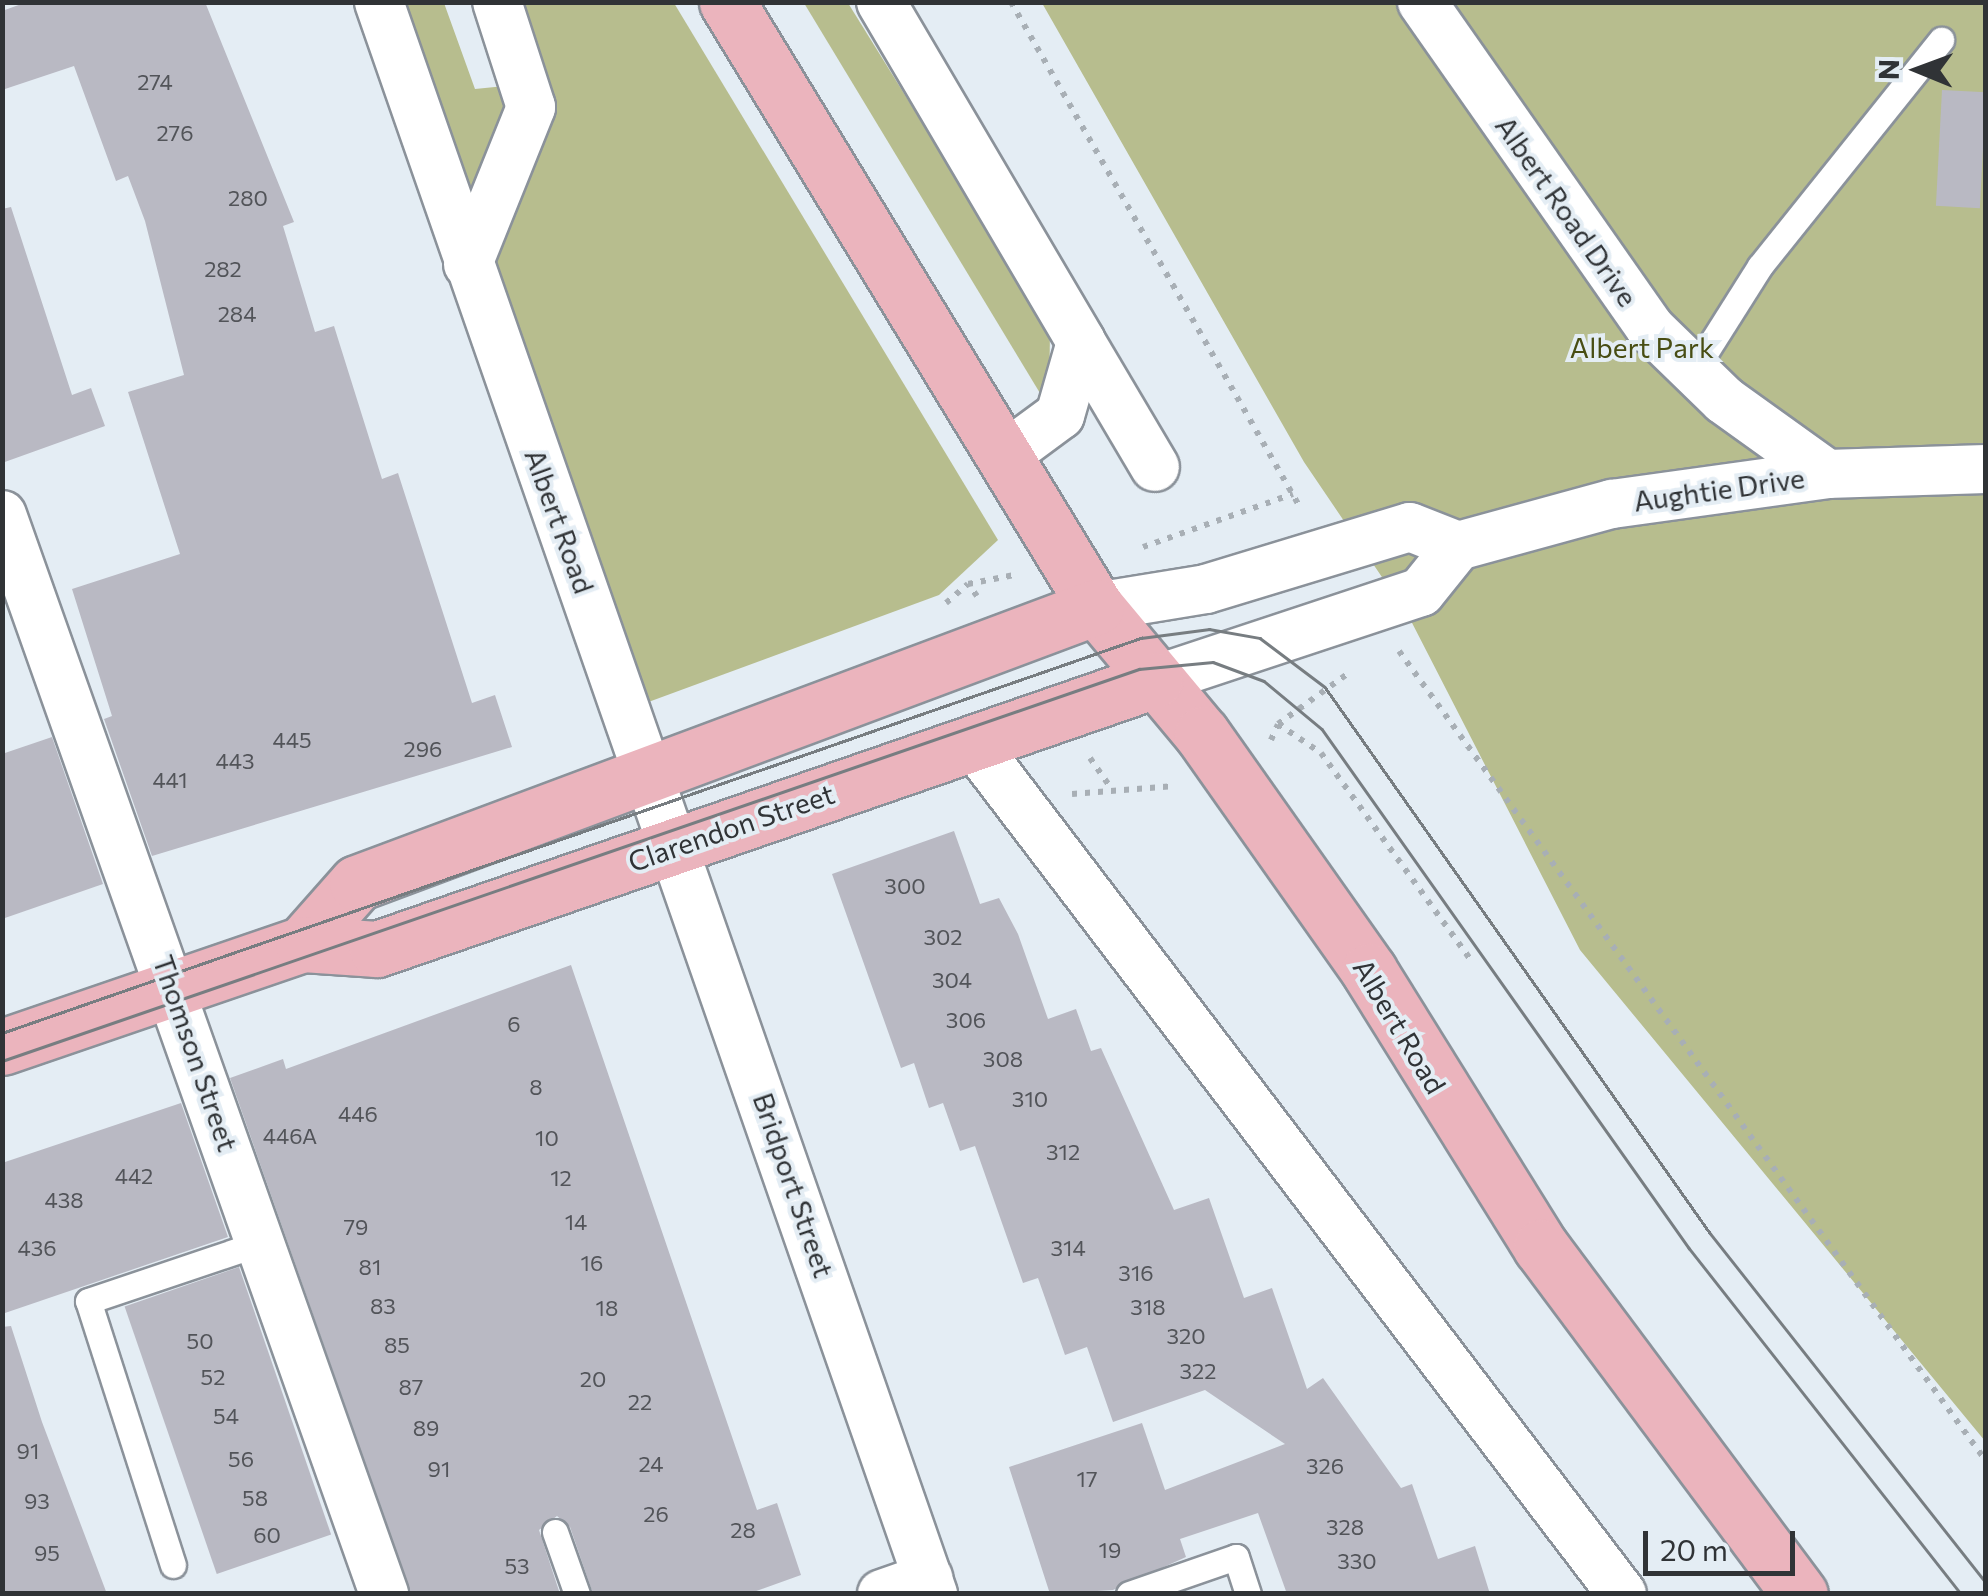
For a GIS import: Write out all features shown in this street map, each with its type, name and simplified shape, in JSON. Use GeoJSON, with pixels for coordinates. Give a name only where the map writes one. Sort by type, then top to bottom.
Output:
{"type":"FeatureCollection","features":[{"type":"Feature","properties":{"kind":"main road","name":"Albert Road"},"geometry":{"type":"LineString","coordinates":[[727,2],[1096,607],[1155,680],[1369,970],[1462,1130],[1627,1368],[1800,1594]]}},
{"type":"Feature","properties":{"kind":"main road","name":"Clarendon Street"},"geometry":{"type":"LineString","coordinates":[[303,944],[357,883],[656,777],[866,685],[1096,607]]}},
{"type":"Feature","properties":{"kind":"main road","name":"Clarendon Street"},"geometry":{"type":"LineString","coordinates":[[2,1047],[303,944],[377,949],[1155,680]]}},
{"type":"Feature","properties":{"kind":"street","name":"Albert Road"},"geometry":{"type":"LineString","coordinates":[[380,2],[468,264],[656,777]]}},
{"type":"Feature","properties":{"kind":"street"},"geometry":{"type":"LineString","coordinates":[[468,264],[531,108],[497,2]]}},
{"type":"Feature","properties":{"kind":"street"},"geometry":{"type":"LineString","coordinates":[[880,2],[1155,466]]}},
{"type":"Feature","properties":{"kind":"street","name":"Albert Road Drive"},"geometry":{"type":"LineString","coordinates":[[1422,2],[1634,308],[1693,372],[1827,474]]}},
{"type":"Feature","properties":{"kind":"street"},"geometry":{"type":"LineString","coordinates":[[1003,457],[1060,415],[1081,342]]}},
{"type":"Feature","properties":{"kind":"street","name":"Aughtie Drive"},"geometry":{"type":"LineString","coordinates":[[1458,546],[1612,504],[1827,474],[1986,469]]}},
{"type":"Feature","properties":{"kind":"street","name":"Thomson Street"},"geometry":{"type":"LineString","coordinates":[[4,524],[174,988],[384,1594]]}},
{"type":"Feature","properties":{"kind":"street"},"geometry":{"type":"LineString","coordinates":[[1096,607],[1206,589],[1410,527],[1458,546],[1421,592],[1155,680]]}},
{"type":"Feature","properties":{"kind":"street"},"geometry":{"type":"LineString","coordinates":[[972,743],[1622,1594]]}},
{"type":"Feature","properties":{"kind":"street","name":"Bridport Street"},"geometry":{"type":"LineString","coordinates":[[656,777],[931,1586]]}},
{"type":"Feature","properties":{"kind":"street"},"geometry":{"type":"LineString","coordinates":[[882,1594],[931,1586]]}},
{"type":"Feature","properties":{"kind":"lane"},"geometry":{"type":"LineString","coordinates":[[1693,372],[1760,266],[1941,40]]}},
{"type":"Feature","properties":{"kind":"lane"},"geometry":{"type":"LineString","coordinates":[[173,1565],[88,1301],[260,1242]]}},
{"type":"Feature","properties":{"kind":"lane"},"geometry":{"type":"LineString","coordinates":[[555,1532],[578,1594]]}},
{"type":"Feature","properties":{"kind":"lane"},"geometry":{"type":"LineString","coordinates":[[1129,1594],[1236,1557],[1248,1594]]}},
{"type":"Feature","properties":{"kind":"path"},"geometry":{"type":"LineString","coordinates":[[1011,2],[1326,553]]}},
{"type":"Feature","properties":{"kind":"path"},"geometry":{"type":"LineString","coordinates":[[1370,610],[1986,1461]]}},
{"type":"Feature","properties":{"kind":"path"},"geometry":{"type":"LineString","coordinates":[[1278,724],[1321,753],[1471,960]]}},
{"type":"Feature","properties":{"kind":"green space"},"geometry":{"type":"Polygon","coordinates":[[[401,3],[444,3],[475,89],[515,85],[474,218],[401,3]]]}},
{"type":"Feature","properties":{"kind":"green space"},"geometry":{"type":"Polygon","coordinates":[[[514,3],[674,3],[998,540],[939,595],[643,704],[493,258],[514,3]]]}},
{"type":"Feature","properties":{"kind":"green space"},"geometry":{"type":"Polygon","coordinates":[[[804,3],[848,3],[1050,329],[1049,408],[804,3]]]}},
{"type":"Feature","properties":{"kind":"green space","name":"Albert Park"},"geometry":{"type":"Polygon","coordinates":[[[1042,3],[1985,3],[1985,1441],[1580,950],[1409,617],[1304,462],[1042,3]]]}},
{"type":"Feature","properties":{"kind":"building"},"geometry":{"type":"Polygon","coordinates":[[[27,2],[205,2],[294,222],[283,226],[315,332],[334,326],[382,479],[398,473],[472,703],[495,695],[512,747],[152,856],[104,719],[112,716],[72,589],[180,554],[128,392],[184,375],[145,221],[128,176],[116,181],[74,66],[2,90],[2,11],[27,2]]]}},
{"type":"Feature","properties":{"kind":"building"},"geometry":{"type":"Polygon","coordinates":[[[1942,90],[1986,92],[1980,208],[1936,206],[1942,90]]]}},
{"type":"Feature","properties":{"kind":"building"},"geometry":{"type":"Polygon","coordinates":[[[11,207],[72,395],[91,388],[105,426],[2,463],[2,209],[11,207]]]}},
{"type":"Feature","properties":{"kind":"building"},"geometry":{"type":"Polygon","coordinates":[[[52,737],[103,884],[2,919],[2,754],[52,737]]]}},
{"type":"Feature","properties":{"kind":"building"},"geometry":{"type":"Polygon","coordinates":[[[954,831],[980,904],[999,898],[1018,934],[1048,1019],[1076,1009],[1091,1051],[1101,1048],[1174,1210],[1209,1198],[1244,1298],[1272,1288],[1307,1389],[1323,1378],[1401,1488],[1412,1484],[1438,1559],[1475,1546],[1490,1594],[1287,1594],[1258,1513],[1180,1539],[1186,1557],[1113,1590],[1050,1594],[1009,1467],[1142,1423],[1165,1490],[1285,1444],[1205,1390],[1113,1422],[1087,1347],[1065,1355],[1038,1278],[1023,1283],[975,1146],[960,1151],[943,1103],[929,1108],[914,1063],[901,1068],[832,874],[954,831]]]}},
{"type":"Feature","properties":{"kind":"building"},"geometry":{"type":"Polygon","coordinates":[[[571,965],[757,1510],[777,1503],[801,1575],[748,1594],[593,1594],[570,1527],[557,1516],[539,1530],[560,1594],[411,1594],[230,1078],[283,1059],[286,1069],[571,965]]]}},
{"type":"Feature","properties":{"kind":"building"},"geometry":{"type":"Polygon","coordinates":[[[181,1103],[228,1237],[2,1314],[2,1163],[181,1103]]]}},
{"type":"Feature","properties":{"kind":"building"},"geometry":{"type":"Polygon","coordinates":[[[239,1267],[331,1535],[217,1574],[125,1306],[239,1267]]]}},
{"type":"Feature","properties":{"kind":"building"},"geometry":{"type":"Polygon","coordinates":[[[11,1326],[42,1422],[107,1594],[2,1594],[2,1327],[11,1326]]]}},
{"type":"Feature","properties":{"kind":"tram line"},"geometry":{"type":"LineString","coordinates":[[2,1033],[1141,638],[1209,629],[1260,638],[1325,687],[1710,1233],[1986,1583]]}},
{"type":"Feature","properties":{"kind":"tram line"},"geometry":{"type":"LineString","coordinates":[[2,1061],[1139,669],[1213,662],[1264,681],[1322,729],[1689,1248],[1961,1594]]}}]}
